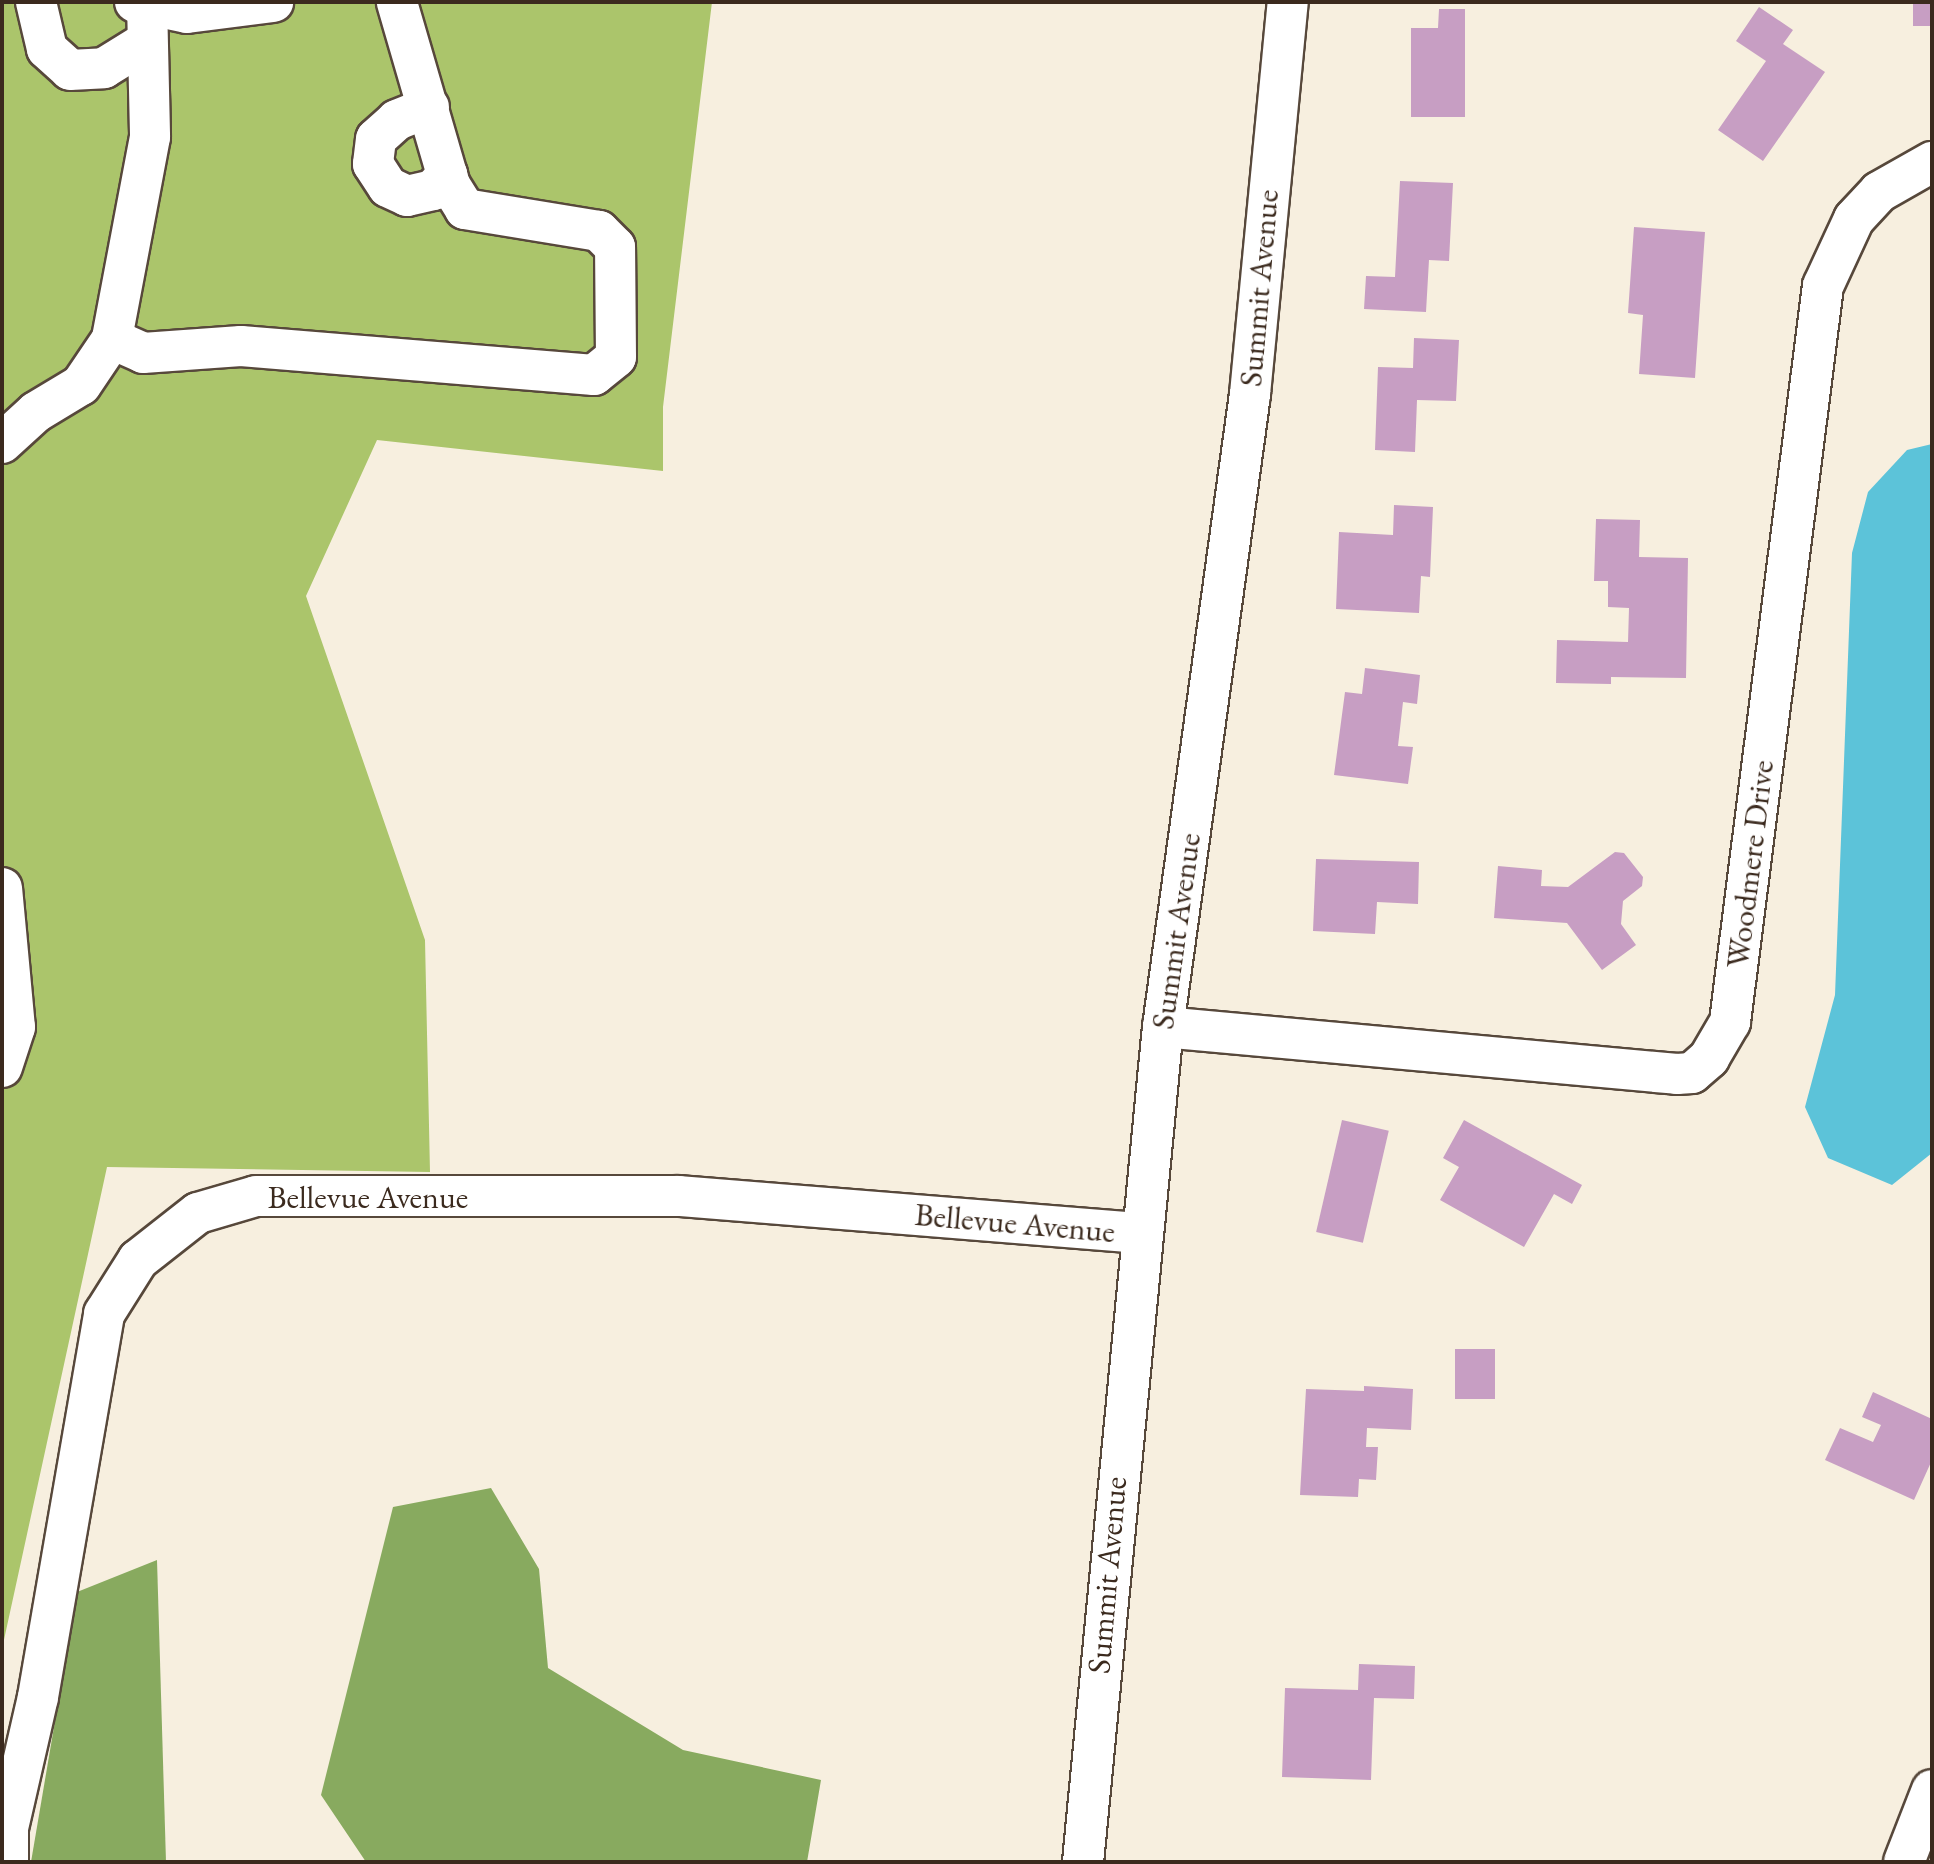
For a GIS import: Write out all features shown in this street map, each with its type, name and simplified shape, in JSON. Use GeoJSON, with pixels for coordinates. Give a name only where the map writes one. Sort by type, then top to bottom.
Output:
{"type":"FeatureCollection","features":[{"type":"Feature","properties":{"kind":"street"},"geometry":{"type":"LineString","coordinates":[[36,2],[47,49],[70,70],[104,68],[143,13]]}},
{"type":"Feature","properties":{"kind":"street"},"geometry":{"type":"LineString","coordinates":[[143,13],[187,13],[273,2]]}},
{"type":"Feature","properties":{"kind":"street"},"geometry":{"type":"LineString","coordinates":[[112,339],[143,353],[241,346],[594,375],[616,357],[615,247],[599,231],[465,209],[447,175],[397,2]]}},
{"type":"Feature","properties":{"kind":"street","name":"Summit Avenue"},"geometry":{"type":"LineString","coordinates":[[1083,1862],[1140,1233],[1163,1027],[1250,394],[1288,2]]}},
{"type":"Feature","properties":{"kind":"street"},"geometry":{"type":"LineString","coordinates":[[2,443],[36,412],[81,385],[112,339],[150,137],[143,13]]}},
{"type":"Feature","properties":{"kind":"street"},"geometry":{"type":"LineString","coordinates":[[429,107],[397,120],[376,139],[373,164],[388,187],[407,196],[433,190],[447,175]]}},
{"type":"Feature","properties":{"kind":"street","name":"Woodmere Drive"},"geometry":{"type":"LineString","coordinates":[[1163,1027],[1677,1074],[1692,1073],[1709,1058],[1730,1022],[1823,286],[1854,219],[1879,192],[1932,162]]}},
{"type":"Feature","properties":{"kind":"street"},"geometry":{"type":"LineString","coordinates":[[2,888],[15,1027],[2,1067]]}},
{"type":"Feature","properties":{"kind":"street","name":"Bellevue Avenue"},"geometry":{"type":"LineString","coordinates":[[8,1862],[8,1828],[38,1697],[104,1314],[138,1260],[198,1213],[256,1196],[679,1196],[1140,1233]]}},
{"type":"Feature","properties":{"kind":"street"},"geometry":{"type":"LineString","coordinates":[[1904,1862],[1932,1790]]}},
{"type":"Feature","properties":{"kind":"green space"},"geometry":{"type":"Polygon","coordinates":[[[2,2],[712,2],[663,407],[663,471],[377,440],[306,596],[425,940],[430,1172],[107,1167],[2,1649],[2,2]]]}},
{"type":"Feature","properties":{"kind":"green space"},"geometry":{"type":"Polygon","coordinates":[[[491,1488],[539,1569],[548,1668],[683,1750],[821,1780],[807,1862],[366,1862],[321,1795],[393,1507],[491,1488]]]}},
{"type":"Feature","properties":{"kind":"green space"},"geometry":{"type":"Polygon","coordinates":[[[157,1560],[166,1862],[31,1862],[77,1592],[157,1560]]]}},
{"type":"Feature","properties":{"kind":"water"},"geometry":{"type":"Polygon","coordinates":[[[1932,444],[1932,1153],[1892,1185],[1828,1158],[1805,1107],[1835,995],[1852,553],[1868,492],[1907,450],[1932,444]]]}},
{"type":"Feature","properties":{"kind":"building"},"geometry":{"type":"Polygon","coordinates":[[[1913,2],[1932,2],[1932,26],[1913,26],[1913,2]]]}},
{"type":"Feature","properties":{"kind":"building"},"geometry":{"type":"Polygon","coordinates":[[[1759,7],[1793,30],[1783,44],[1825,72],[1763,161],[1718,130],[1766,61],[1736,41],[1759,7]]]}},
{"type":"Feature","properties":{"kind":"building"},"geometry":{"type":"Polygon","coordinates":[[[1439,9],[1465,9],[1465,117],[1411,117],[1411,28],[1438,28],[1439,9]]]}},
{"type":"Feature","properties":{"kind":"building"},"geometry":{"type":"Polygon","coordinates":[[[1400,181],[1453,183],[1449,261],[1429,260],[1426,312],[1364,309],[1366,276],[1395,277],[1400,181]]]}},
{"type":"Feature","properties":{"kind":"building"},"geometry":{"type":"Polygon","coordinates":[[[1634,227],[1705,232],[1695,378],[1639,374],[1643,315],[1628,313],[1634,227]]]}},
{"type":"Feature","properties":{"kind":"building"},"geometry":{"type":"Polygon","coordinates":[[[1414,338],[1459,340],[1456,401],[1417,400],[1415,452],[1375,450],[1378,367],[1413,368],[1414,338]]]}},
{"type":"Feature","properties":{"kind":"building"},"geometry":{"type":"Polygon","coordinates":[[[1394,505],[1433,507],[1430,577],[1421,576],[1419,613],[1336,609],[1339,532],[1393,535],[1394,505]]]}},
{"type":"Feature","properties":{"kind":"building"},"geometry":{"type":"Polygon","coordinates":[[[1596,519],[1640,520],[1639,557],[1688,558],[1686,678],[1611,677],[1611,684],[1556,683],[1557,640],[1628,642],[1629,608],[1608,607],[1608,581],[1594,581],[1596,519]]]}},
{"type":"Feature","properties":{"kind":"building"},"geometry":{"type":"Polygon","coordinates":[[[1365,668],[1420,675],[1417,704],[1403,702],[1398,746],[1413,747],[1408,784],[1334,775],[1345,692],[1362,694],[1365,668]]]}},
{"type":"Feature","properties":{"kind":"building"},"geometry":{"type":"Polygon","coordinates":[[[1615,852],[1624,853],[1643,877],[1642,886],[1623,901],[1621,924],[1636,945],[1602,970],[1567,923],[1494,918],[1498,866],[1542,870],[1541,886],[1568,887],[1615,852]]]}},
{"type":"Feature","properties":{"kind":"building"},"geometry":{"type":"Polygon","coordinates":[[[1316,859],[1419,862],[1418,904],[1377,902],[1375,934],[1313,931],[1316,859]]]}},
{"type":"Feature","properties":{"kind":"building"},"geometry":{"type":"Polygon","coordinates":[[[1342,1120],[1389,1131],[1363,1243],[1316,1232],[1342,1120]]]}},
{"type":"Feature","properties":{"kind":"building"},"geometry":{"type":"Polygon","coordinates":[[[1464,1120],[1582,1185],[1572,1204],[1554,1194],[1524,1247],[1440,1200],[1459,1167],[1443,1158],[1464,1120]]]}},
{"type":"Feature","properties":{"kind":"building"},"geometry":{"type":"Polygon","coordinates":[[[1455,1349],[1495,1349],[1495,1399],[1455,1399],[1455,1349]]]}},
{"type":"Feature","properties":{"kind":"building"},"geometry":{"type":"Polygon","coordinates":[[[1364,1386],[1413,1389],[1411,1430],[1367,1428],[1366,1447],[1378,1447],[1376,1480],[1359,1479],[1358,1497],[1300,1495],[1306,1389],[1364,1391],[1364,1386]]]}},
{"type":"Feature","properties":{"kind":"building"},"geometry":{"type":"Polygon","coordinates":[[[1873,1392],[1932,1419],[1932,1460],[1914,1500],[1825,1460],[1840,1428],[1873,1442],[1881,1425],[1862,1417],[1873,1392]]]}},
{"type":"Feature","properties":{"kind":"building"},"geometry":{"type":"Polygon","coordinates":[[[1359,1664],[1415,1666],[1414,1699],[1374,1698],[1371,1780],[1282,1777],[1285,1688],[1358,1690],[1359,1664]]]}}]}
